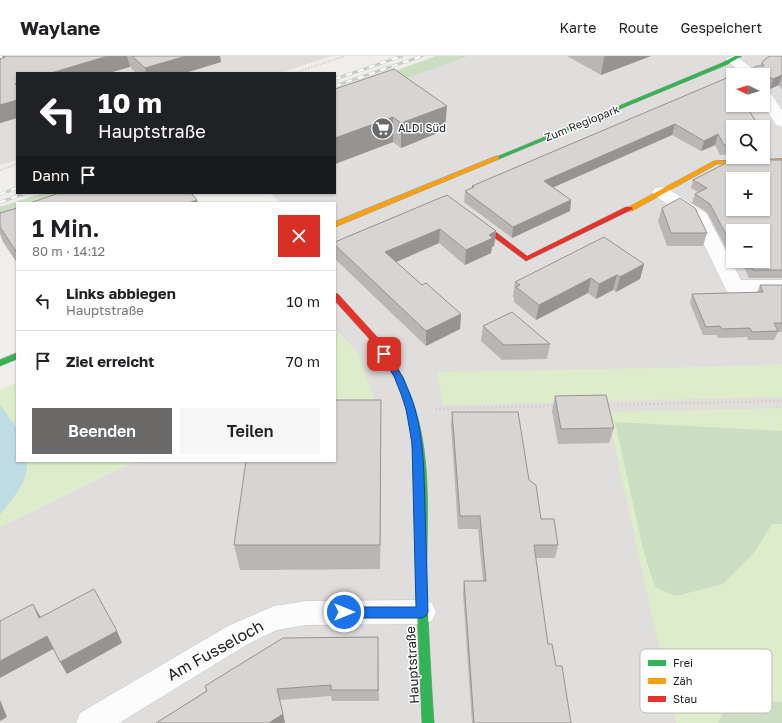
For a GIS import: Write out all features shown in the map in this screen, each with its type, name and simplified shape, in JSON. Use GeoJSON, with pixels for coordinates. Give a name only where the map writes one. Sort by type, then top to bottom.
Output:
{"type":"FeatureCollection","features":[{"type":"Feature","properties":{"kind":"street"},"geometry":{"type":"LineString","coordinates":[[0,57],[4,56]]}},
{"type":"Feature","properties":{"kind":"street","name":"Zum Regiopark"},"geometry":{"type":"LineString","coordinates":[[336,225],[736,58],[746,68]]}},
{"type":"Feature","properties":{"kind":"street"},"geometry":{"type":"LineString","coordinates":[[770,103],[782,122]]}},
{"type":"Feature","properties":{"kind":"street"},"geometry":{"type":"LineString","coordinates":[[464,211],[526,259],[617,215],[716,162],[782,161]]}},
{"type":"Feature","properties":{"kind":"street"},"geometry":{"type":"LineString","coordinates":[[430,186],[440,193]]}},
{"type":"Feature","properties":{"kind":"street"},"geometry":{"type":"LineString","coordinates":[[661,192],[700,217],[734,287],[782,286]]}},
{"type":"Feature","properties":{"kind":"street","name":"Hauptstraße"},"geometry":{"type":"LineString","coordinates":[[336,297],[361,322],[390,361],[398,376],[411,409],[419,460],[422,612],[428,723]]}},
{"type":"Feature","properties":{"kind":"street"},"geometry":{"type":"LineString","coordinates":[[0,363],[16,356]]}},
{"type":"Feature","properties":{"kind":"street","name":"Am Fusseloch"},"geometry":{"type":"LineString","coordinates":[[91,723],[238,634],[269,620],[306,613],[422,612]]}},
{"type":"Feature","properties":{"kind":"path"},"geometry":{"type":"LineString","coordinates":[[297,72],[345,56]]}},
{"type":"Feature","properties":{"kind":"path"},"geometry":{"type":"LineString","coordinates":[[0,170],[16,164]]}},
{"type":"Feature","properties":{"kind":"path"},"geometry":{"type":"LineString","coordinates":[[600,405],[782,401]]}},
{"type":"Feature","properties":{"kind":"path"},"geometry":{"type":"LineString","coordinates":[[411,409],[561,406]]}},
{"type":"Feature","properties":{"kind":"shaded area"},"geometry":{"type":"Polygon","coordinates":[[[0,56],[331,56],[283,72],[16,72],[16,160],[0,165],[0,56]]]}},
{"type":"Feature","properties":{"kind":"shaded area"},"geometry":{"type":"Polygon","coordinates":[[[469,56],[782,56],[782,723],[0,723],[0,527],[133,462],[336,462],[358,353],[336,330],[336,202],[280,202],[271,194],[336,194],[336,104],[469,56]]]}},
{"type":"Feature","properties":{"kind":"shaded area"},"geometry":{"type":"Polygon","coordinates":[[[652,56],[707,56],[603,98],[593,92],[581,97],[567,89],[652,56]]]}},
{"type":"Feature","properties":{"kind":"shaded area"},"geometry":{"type":"Polygon","coordinates":[[[482,61],[490,66],[501,62],[568,103],[555,108],[561,112],[342,201],[335,194],[336,165],[394,143],[403,150],[463,127],[447,115],[438,119],[414,86],[482,61]]]}},
{"type":"Feature","properties":{"kind":"shaded area"},"geometry":{"type":"Polygon","coordinates":[[[310,194],[331,194],[316,200],[310,194]]]}},
{"type":"Feature","properties":{"kind":"green space"},"geometry":{"type":"Polygon","coordinates":[[[436,56],[469,56],[336,104],[336,93],[436,56]]]}},
{"type":"Feature","properties":{"kind":"green space"},"geometry":{"type":"Polygon","coordinates":[[[39,194],[82,194],[59,202],[16,202],[16,217],[0,223],[0,207],[39,194]]]}},
{"type":"Feature","properties":{"kind":"green space"},"geometry":{"type":"Polygon","coordinates":[[[336,331],[358,353],[379,414],[336,415],[336,331]]]}},
{"type":"Feature","properties":{"kind":"green space"},"geometry":{"type":"Polygon","coordinates":[[[782,364],[782,397],[443,405],[437,372],[699,367],[782,364]]]}},
{"type":"Feature","properties":{"kind":"green space"},"geometry":{"type":"Polygon","coordinates":[[[16,383],[16,462],[133,462],[0,527],[0,390],[16,383]]]}},
{"type":"Feature","properties":{"kind":"green space"},"geometry":{"type":"Polygon","coordinates":[[[782,408],[782,723],[676,723],[674,713],[772,713],[772,649],[660,649],[607,412],[782,408]]]}},
{"type":"Feature","properties":{"kind":"green space"},"geometry":{"type":"Polygon","coordinates":[[[615,422],[782,431],[782,524],[772,524],[753,554],[723,584],[676,596],[655,587],[644,553],[615,422]]]}},
{"type":"Feature","properties":{"kind":"green space"},"geometry":{"type":"Polygon","coordinates":[[[772,701],[782,702],[782,723],[718,723],[723,713],[772,713],[772,701]]]}},
{"type":"Feature","properties":{"kind":"water"},"geometry":{"type":"Polygon","coordinates":[[[0,405],[16,427],[16,462],[27,462],[27,469],[19,490],[0,514],[0,405]]]}},
{"type":"Feature","properties":{"kind":"building"},"geometry":{"type":"Polygon","coordinates":[[[3,56],[108,56],[54,72],[16,72],[16,100],[0,105],[0,59],[5,57],[3,56]]]}},
{"type":"Feature","properties":{"kind":"building"},"geometry":{"type":"Polygon","coordinates":[[[132,56],[186,56],[145,68],[132,56]]]}},
{"type":"Feature","properties":{"kind":"building"},"geometry":{"type":"Polygon","coordinates":[[[769,56],[782,56],[782,75],[773,79],[770,78],[770,68],[754,68],[756,66],[764,66],[762,62],[769,56]]]}},
{"type":"Feature","properties":{"kind":"building"},"geometry":{"type":"Polygon","coordinates":[[[394,69],[447,106],[401,123],[393,117],[336,138],[336,89],[394,69]]]}},
{"type":"Feature","properties":{"kind":"building"},"geometry":{"type":"Polygon","coordinates":[[[726,78],[726,112],[750,112],[755,120],[726,120],[726,145],[724,145],[718,134],[704,141],[675,124],[544,181],[571,200],[513,227],[465,191],[474,187],[472,186],[726,78]]]}},
{"type":"Feature","properties":{"kind":"building"},"geometry":{"type":"Polygon","coordinates":[[[770,160],[782,160],[782,270],[753,270],[752,268],[770,268],[770,224],[726,224],[726,235],[710,204],[695,194],[707,188],[693,180],[726,163],[770,164],[770,160]]]}},
{"type":"Feature","properties":{"kind":"building"},"geometry":{"type":"Polygon","coordinates":[[[56,194],[192,194],[197,200],[191,202],[33,202],[56,194]]]}},
{"type":"Feature","properties":{"kind":"building"},"geometry":{"type":"Polygon","coordinates":[[[447,195],[496,231],[489,235],[493,238],[466,250],[440,229],[385,252],[422,285],[426,283],[461,314],[426,331],[336,246],[336,242],[447,195]]]}},
{"type":"Feature","properties":{"kind":"building"},"geometry":{"type":"Polygon","coordinates":[[[680,198],[695,208],[707,233],[671,233],[662,208],[680,198]]]}},
{"type":"Feature","properties":{"kind":"building"},"geometry":{"type":"Polygon","coordinates":[[[16,208],[16,251],[0,227],[0,213],[16,208]]]}},
{"type":"Feature","properties":{"kind":"building"},"geometry":{"type":"Polygon","coordinates":[[[604,237],[644,264],[620,277],[617,275],[599,284],[591,278],[539,305],[516,287],[520,285],[515,282],[604,237]]]}},
{"type":"Feature","properties":{"kind":"building"},"geometry":{"type":"Polygon","coordinates":[[[760,285],[782,285],[782,323],[774,323],[778,331],[752,332],[750,328],[722,329],[720,326],[706,327],[692,294],[763,292],[760,285]]]}},
{"type":"Feature","properties":{"kind":"building"},"geometry":{"type":"Polygon","coordinates":[[[512,312],[550,344],[504,345],[483,326],[512,312]]]}},
{"type":"Feature","properties":{"kind":"building"},"geometry":{"type":"Polygon","coordinates":[[[606,395],[614,428],[561,429],[555,396],[606,395]]]}},
{"type":"Feature","properties":{"kind":"building"},"geometry":{"type":"Polygon","coordinates":[[[336,400],[381,400],[380,545],[234,545],[246,462],[336,462],[336,400]]]}},
{"type":"Feature","properties":{"kind":"building"},"geometry":{"type":"Polygon","coordinates":[[[452,412],[518,412],[529,480],[536,485],[541,519],[554,519],[558,545],[534,545],[548,644],[552,644],[556,666],[562,666],[571,723],[474,723],[464,581],[486,581],[480,516],[460,516],[452,412]]]}},
{"type":"Feature","properties":{"kind":"building"},"geometry":{"type":"Polygon","coordinates":[[[94,589],[117,631],[60,662],[47,636],[0,661],[0,621],[33,604],[39,618],[94,589]]]}},
{"type":"Feature","properties":{"kind":"building"},"geometry":{"type":"Polygon","coordinates":[[[378,637],[378,690],[331,690],[331,685],[277,689],[283,714],[269,723],[156,723],[207,691],[205,686],[283,638],[378,637]]]}},
{"type":"Feature","properties":{"kind":"railway"},"geometry":{"type":"LineString","coordinates":[[336,79],[402,56]]}},
{"type":"Feature","properties":{"kind":"railway"},"geometry":{"type":"LineString","coordinates":[[336,86],[422,56]]}},
{"type":"Feature","properties":{"kind":"railway"},"geometry":{"type":"LineString","coordinates":[[0,194],[16,188]]}},
{"type":"Feature","properties":{"kind":"railway"},"geometry":{"type":"LineString","coordinates":[[0,202],[24,194]]}},
{"type":"Feature","properties":{"kind":"traffic: fast"},"geometry":{"type":"LineString","coordinates":[[497,158],[724,64],[739,56]]}},
{"type":"Feature","properties":{"kind":"traffic: fast"},"geometry":{"type":"LineString","coordinates":[[0,363],[16,356]]}},
{"type":"Feature","properties":{"kind":"traffic: fast"},"geometry":{"type":"LineString","coordinates":[[398,376],[408,398],[418,445],[421,493],[421,585],[428,723]]}},
{"type":"Feature","properties":{"kind":"traffic: slow"},"geometry":{"type":"LineString","coordinates":[[336,225],[497,158]]}},
{"type":"Feature","properties":{"kind":"traffic: slow"},"geometry":{"type":"LineString","coordinates":[[629,209],[716,162],[782,161]]}},
{"type":"Feature","properties":{"kind":"traffic: jam"},"geometry":{"type":"LineString","coordinates":[[472,218],[526,259],[629,209]]}},
{"type":"Feature","properties":{"kind":"traffic: jam"},"geometry":{"type":"LineString","coordinates":[[336,297],[376,341],[398,376]]}},
{"type":"Feature","properties":{"kind":"place","name":"ALDI Süd"},"geometry":{"type":"Point","coordinates":[382,128]}},
{"type":"Feature","properties":{"kind":"route"},"geometry":{"type":"LineString","coordinates":[[344,612],[422,612],[419,460],[415,427],[406,394],[390,361],[384,354]]}}]}
